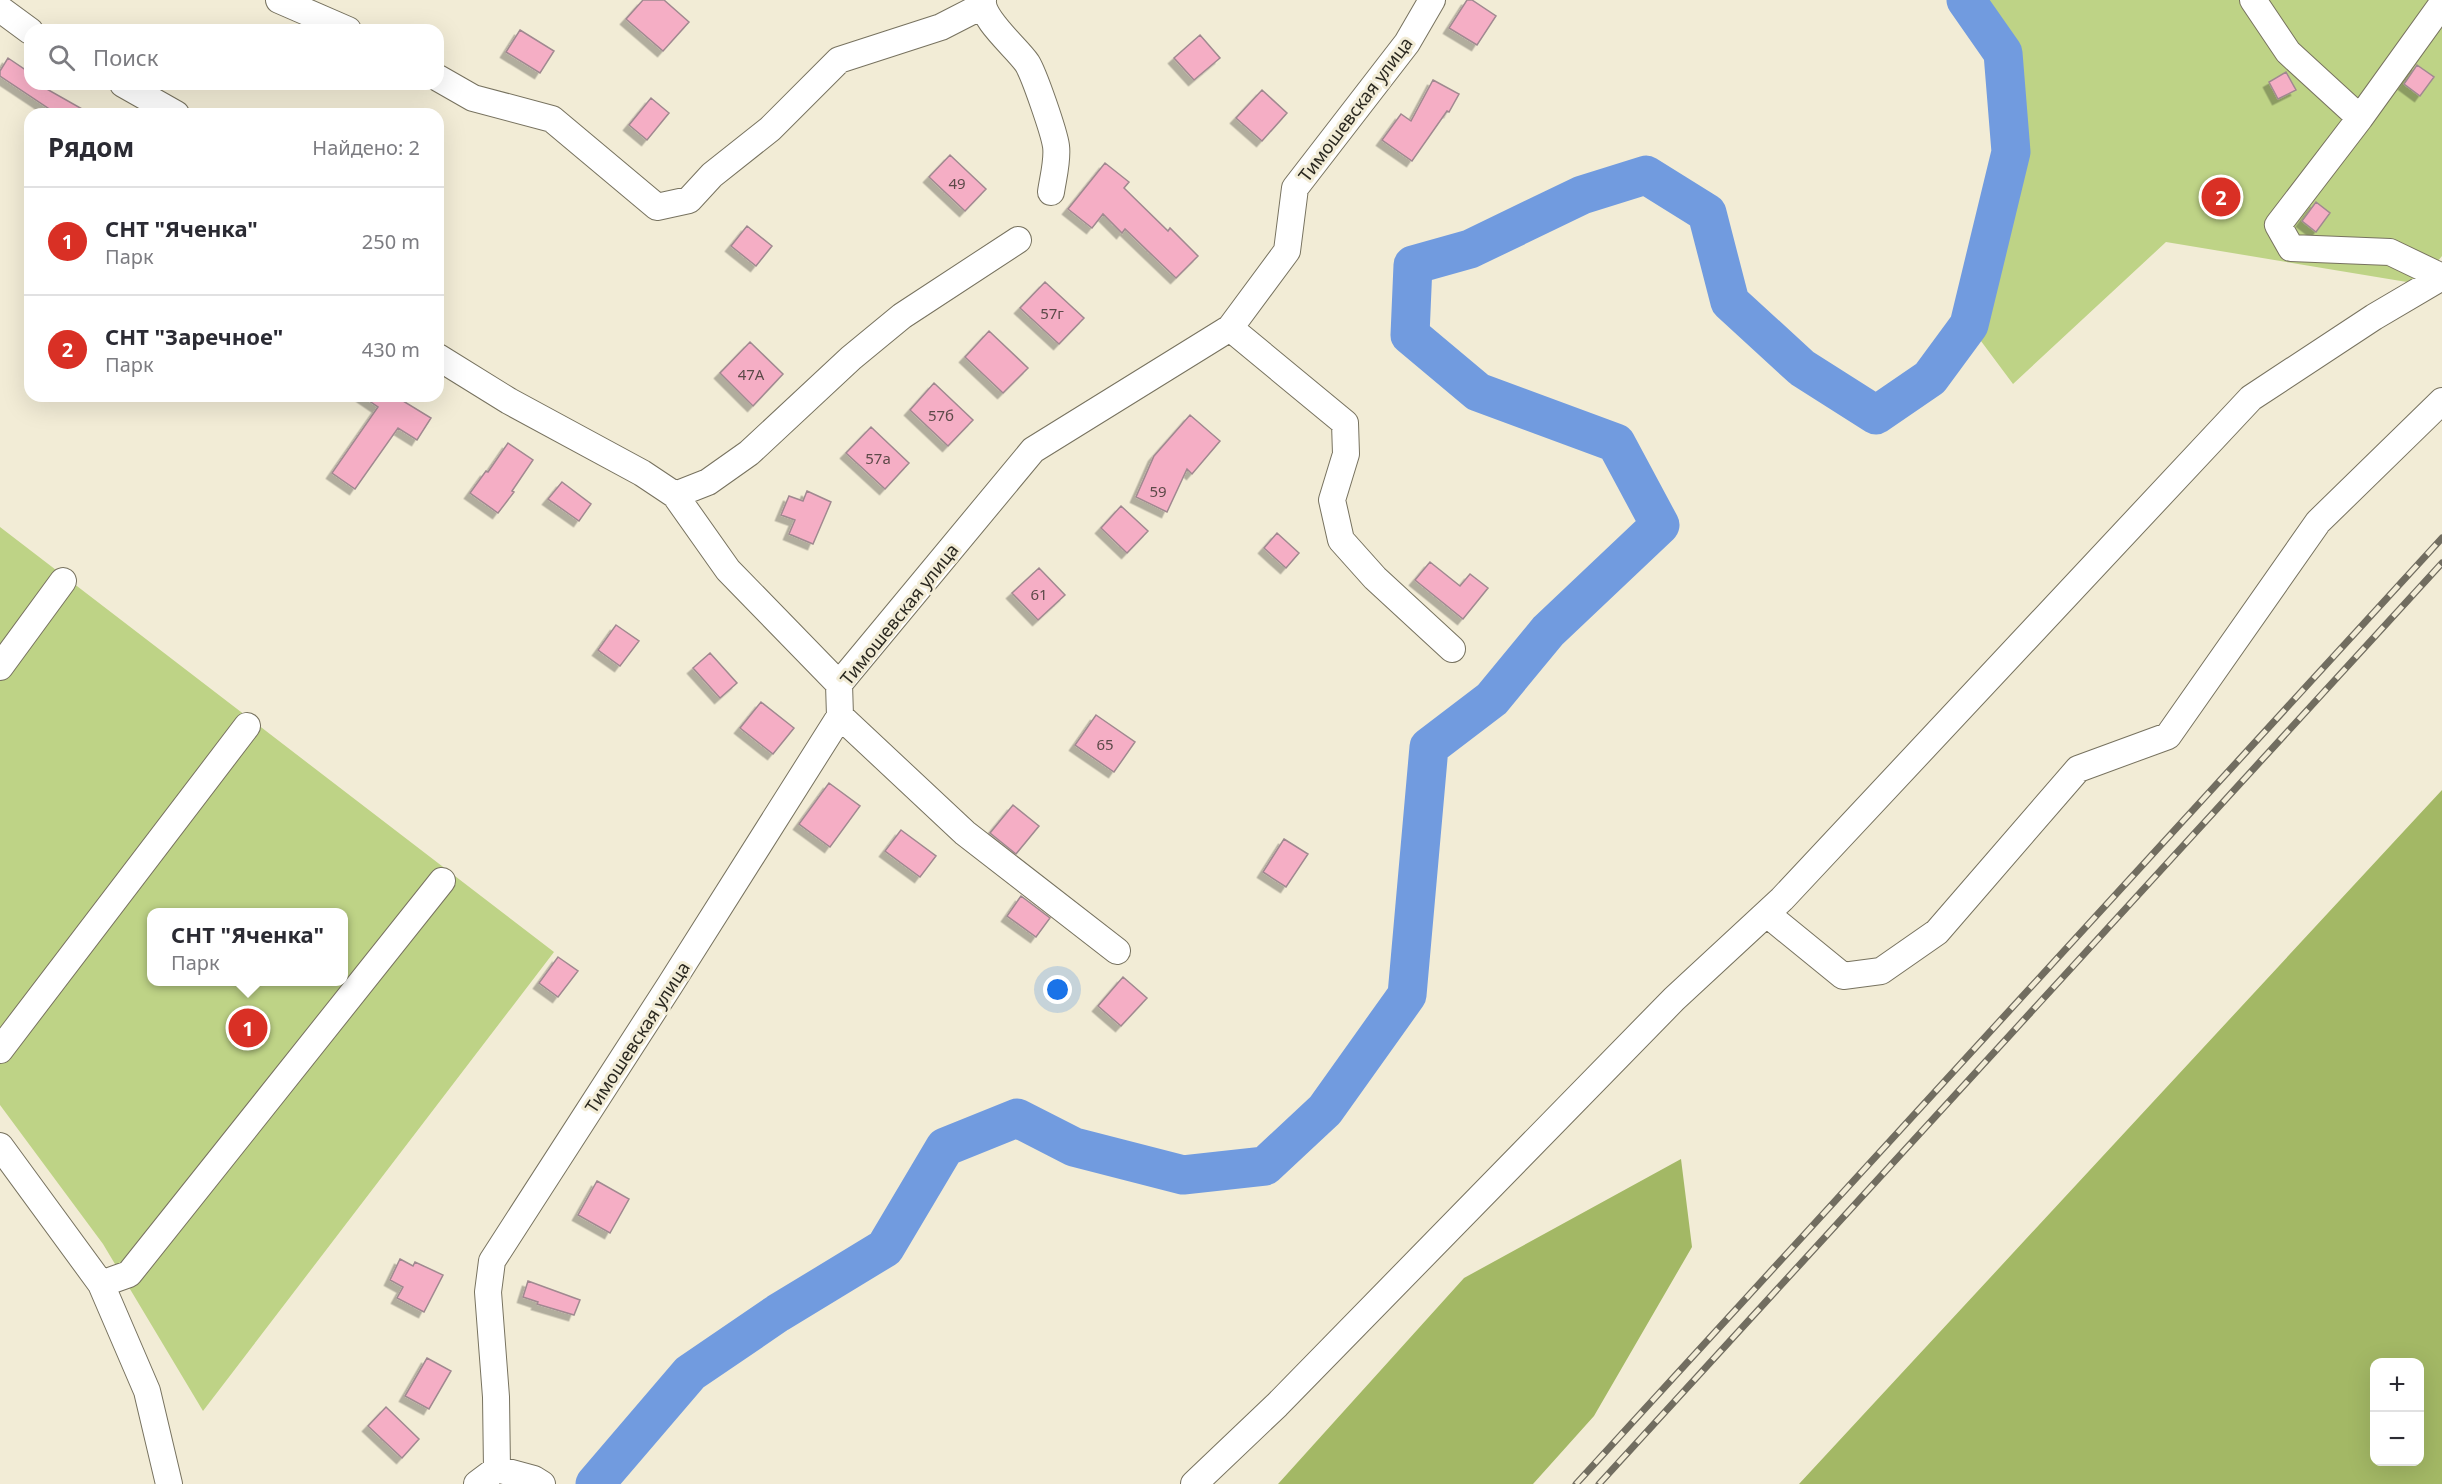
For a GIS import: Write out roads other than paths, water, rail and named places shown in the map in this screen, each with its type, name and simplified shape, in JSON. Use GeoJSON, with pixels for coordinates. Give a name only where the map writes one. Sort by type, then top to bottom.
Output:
{"type":"FeatureCollection","features":[{"type":"Feature","properties":{"kind":"street"},"geometry":{"type":"LineString","coordinates":[[279,0],[334,24]]}},
{"type":"Feature","properties":{"kind":"street","name":"Тимошевская улица"},"geometry":{"type":"LineString","coordinates":[[487,1477],[496,1397],[488,1292],[492,1261],[664,995],[840,716],[839,684],[1033,450],[1230,328],[1287,251],[1295,188],[1407,43],[1432,0]]}},
{"type":"Feature","properties":{"kind":"street"},"geometry":{"type":"LineString","coordinates":[[2253,0],[2288,52],[2360,118]]}},
{"type":"Feature","properties":{"kind":"street"},"geometry":{"type":"LineString","coordinates":[[444,81],[473,98],[552,119],[657,207],[689,200],[712,175],[771,129],[839,60],[941,27],[982,3],[993,23],[1027,64],[1033,79],[1056,147],[1051,192]]}},
{"type":"Feature","properties":{"kind":"street"},"geometry":{"type":"LineString","coordinates":[[2442,4],[2360,118],[2278,225],[2291,248],[2390,252],[2442,277]]}},
{"type":"Feature","properties":{"kind":"street"},"geometry":{"type":"LineString","coordinates":[[0,9],[24,27]]}},
{"type":"Feature","properties":{"kind":"street"},"geometry":{"type":"LineString","coordinates":[[134,90],[165,108]]}},
{"type":"Feature","properties":{"kind":"street"},"geometry":{"type":"LineString","coordinates":[[675,495],[708,482],[749,453],[851,358],[902,316],[1018,240]]}},
{"type":"Feature","properties":{"kind":"street"},"geometry":{"type":"LineString","coordinates":[[1194,1484],[1277,1405],[1674,999],[1775,906],[2251,398],[2374,316],[2442,277]]}},
{"type":"Feature","properties":{"kind":"street"},"geometry":{"type":"LineString","coordinates":[[1230,328],[1345,423],[1346,454],[1332,500],[1341,540],[1375,578],[1452,649]]}},
{"type":"Feature","properties":{"kind":"street"},"geometry":{"type":"LineString","coordinates":[[444,361],[509,401],[642,473],[675,495],[728,570],[839,684]]}},
{"type":"Feature","properties":{"kind":"street"},"geometry":{"type":"LineString","coordinates":[[1775,906],[1843,976],[1881,971],[1937,932],[2078,769],[2168,736],[2318,522],[2442,401]]}},
{"type":"Feature","properties":{"kind":"street"},"geometry":{"type":"LineString","coordinates":[[0,667],[63,581]]}},
{"type":"Feature","properties":{"kind":"street"},"geometry":{"type":"LineString","coordinates":[[840,716],[965,833],[1117,951]]}},
{"type":"Feature","properties":{"kind":"street"},"geometry":{"type":"LineString","coordinates":[[0,1050],[247,726]]}},
{"type":"Feature","properties":{"kind":"street"},"geometry":{"type":"LineString","coordinates":[[101,1284],[129,1274],[442,881]]}},
{"type":"Feature","properties":{"kind":"street"},"geometry":{"type":"LineString","coordinates":[[0,1146],[101,1284],[147,1391],[169,1484]]}},
{"type":"Feature","properties":{"kind":"street"},"geometry":{"type":"LineString","coordinates":[[487,1477],[534,1479],[542,1484]]}},
{"type":"Feature","properties":{"kind":"waterway"},"geometry":{"type":"LineString","coordinates":[[595,1484],[690,1373],[778,1313],[885,1248],[945,1147],[1017,1118],[1074,1147],[1183,1175],[1265,1166],[1325,1110],[1407,995],[1429,747],[1492,699],[1548,631],[1660,525],[1616,443],[1478,392],[1410,335],[1413,265],[1470,249],[1582,195],[1646,175],[1707,213],[1730,302],[1802,368],[1876,415],[1930,378],[1969,325],[2011,152],[2003,53],[1966,0]]}},
{"type":"Feature","properties":{"kind":"railway"},"geometry":{"type":"LineString","coordinates":[[1576,1484],[2442,538]]}},
{"type":"Feature","properties":{"kind":"railway"},"geometry":{"type":"LineString","coordinates":[[1599,1484],[2442,563]]}},
{"type":"Feature","properties":{"kind":"place","name":"СНТ \"Заречное\""},"geometry":{"type":"Point","coordinates":[2221,197]}},
{"type":"Feature","properties":{"kind":"place","name":"СНТ \"Яченка\""},"geometry":{"type":"Point","coordinates":[248,1028]}}]}
